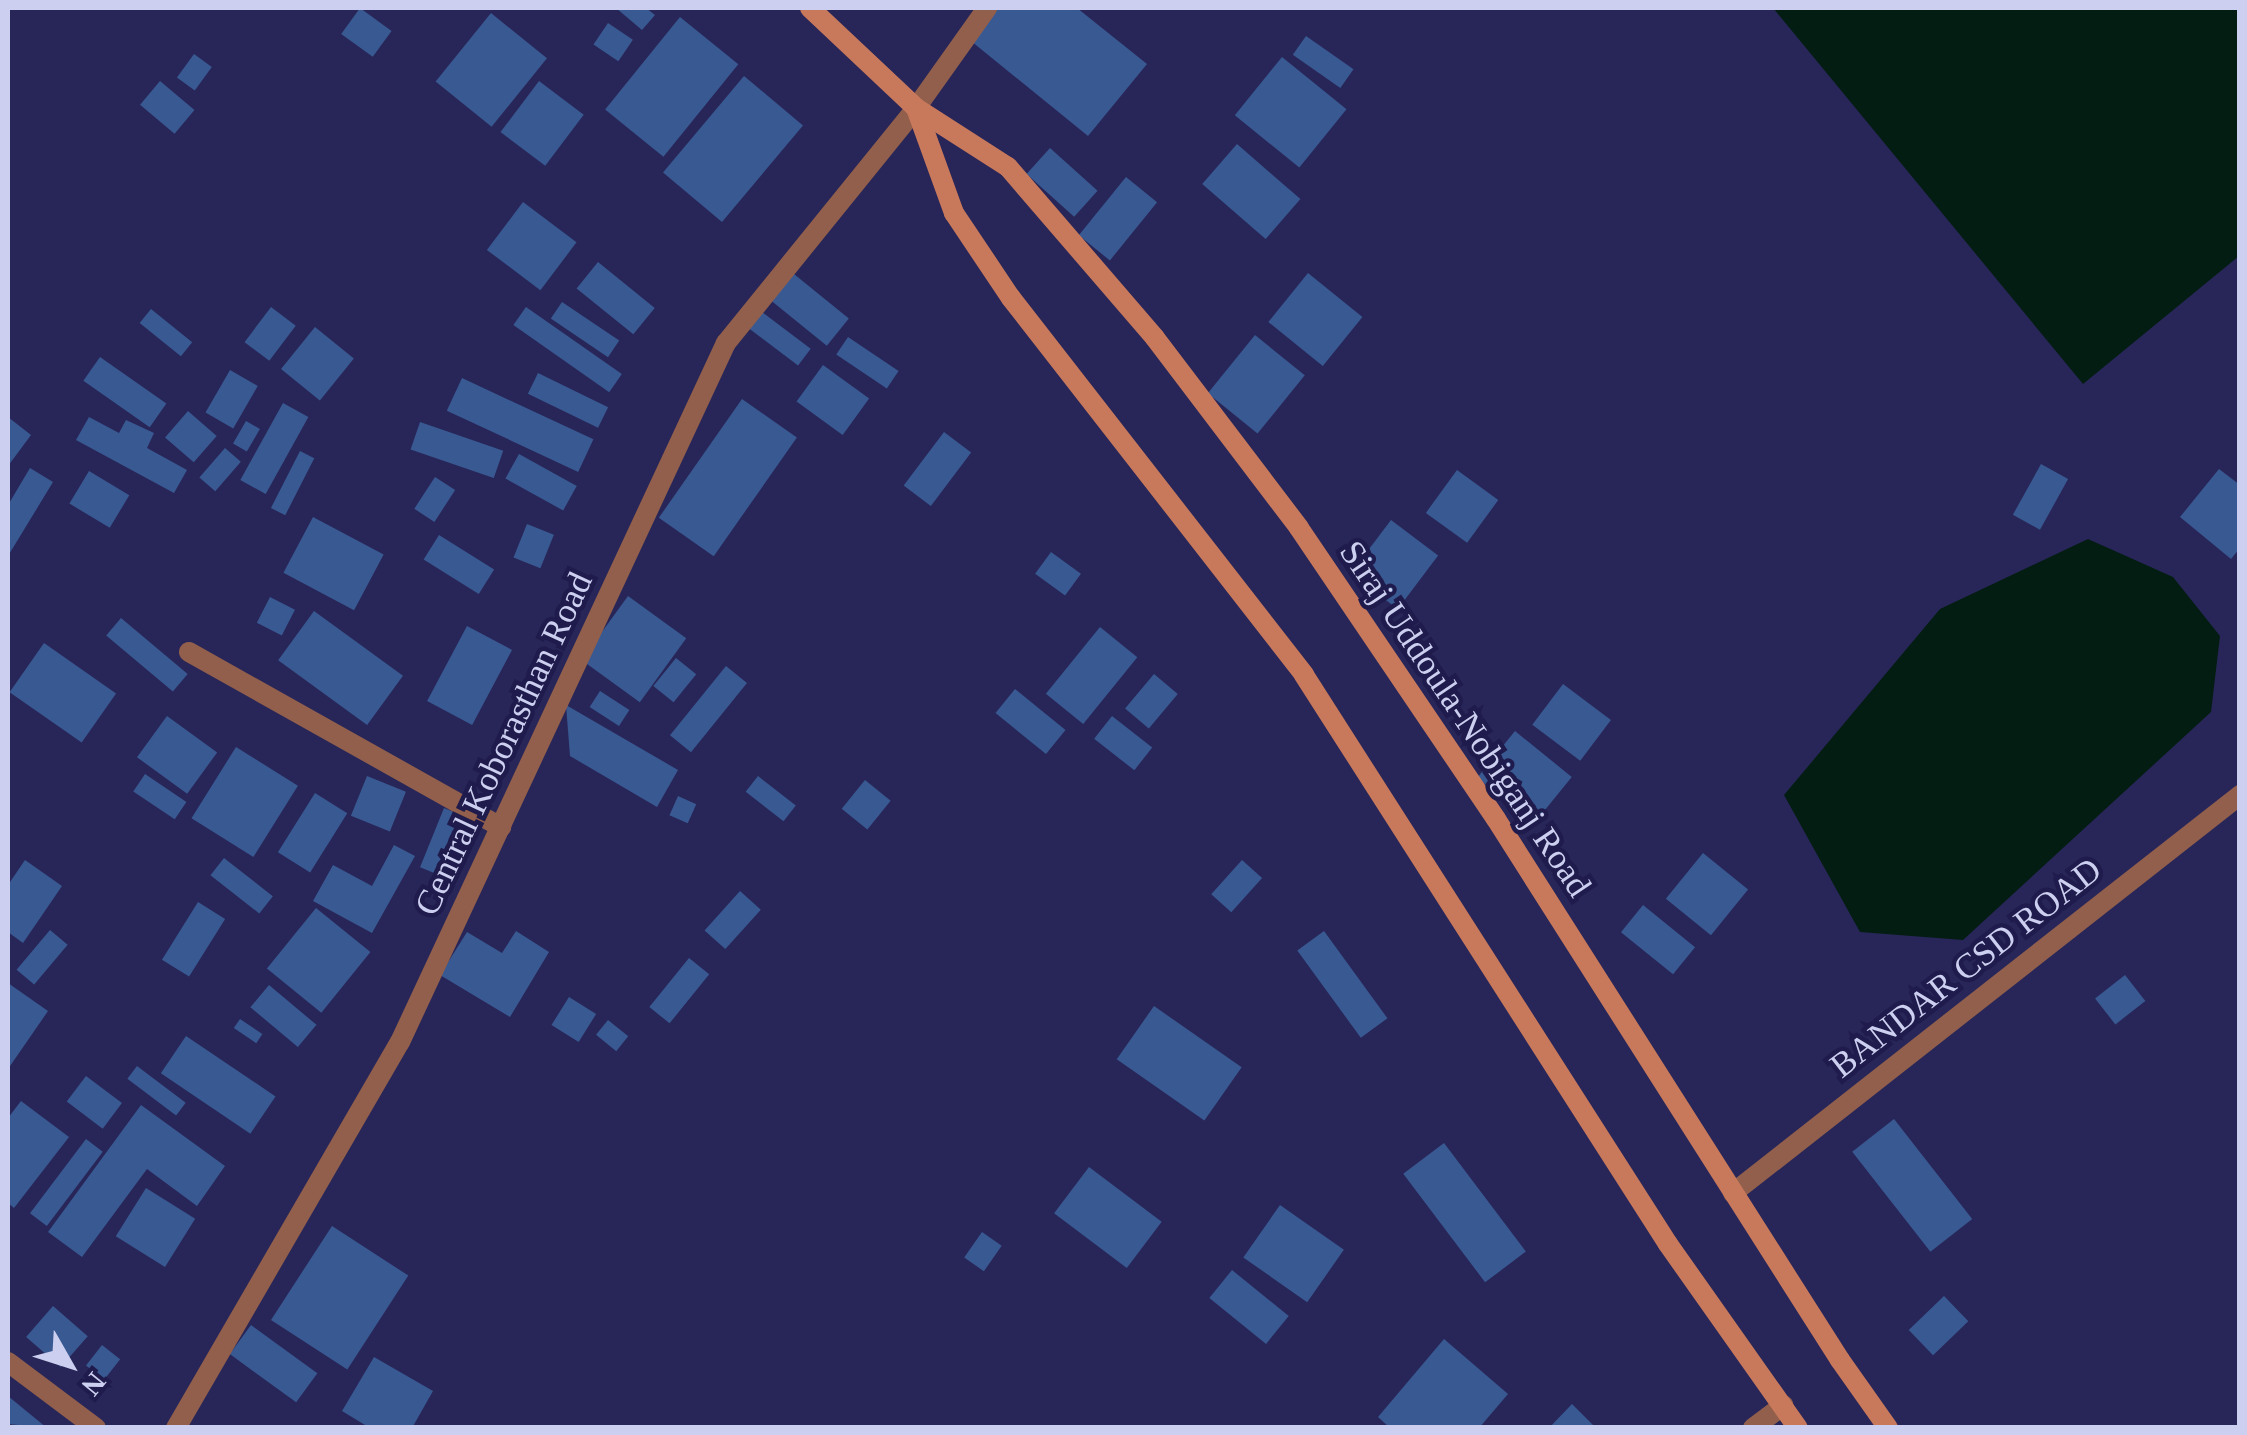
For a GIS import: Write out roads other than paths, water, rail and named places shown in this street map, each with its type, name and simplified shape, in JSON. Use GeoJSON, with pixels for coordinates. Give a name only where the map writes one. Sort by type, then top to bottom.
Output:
{"type":"FeatureCollection","features":[{"type":"Feature","properties":{"kind":"main road","name":"Siraj Uddoula-Nobiganj Road"},"geometry":{"type":"LineString","coordinates":[[810,8],[916,108],[1008,168],[1155,338],[1299,528],[1496,819],[1733,1193],[1888,1428]]}},
{"type":"Feature","properties":{"kind":"main road","name":"Siraj Uddoula-Nobiganj Road"},"geometry":{"type":"LineString","coordinates":[[916,108],[954,214],[1011,298],[1304,675],[1668,1244],[1798,1428]]}},
{"type":"Feature","properties":{"kind":"street","name":"Central Koborasthan Road"},"geometry":{"type":"LineString","coordinates":[[176,1428],[400,1042],[726,343],[916,108],[987,8]]}},
{"type":"Feature","properties":{"kind":"street"},"geometry":{"type":"LineString","coordinates":[[190,652],[502,826]]}},
{"type":"Feature","properties":{"kind":"street","name":"BANDAR CSD ROAD"},"geometry":{"type":"LineString","coordinates":[[1733,1193],[2240,795]]}},
{"type":"Feature","properties":{"kind":"street"},"geometry":{"type":"LineString","coordinates":[[8,1362],[96,1428]]}},
{"type":"Feature","properties":{"kind":"street"},"geometry":{"type":"LineString","coordinates":[[1753,1428],[1783,1404]]}}]}
